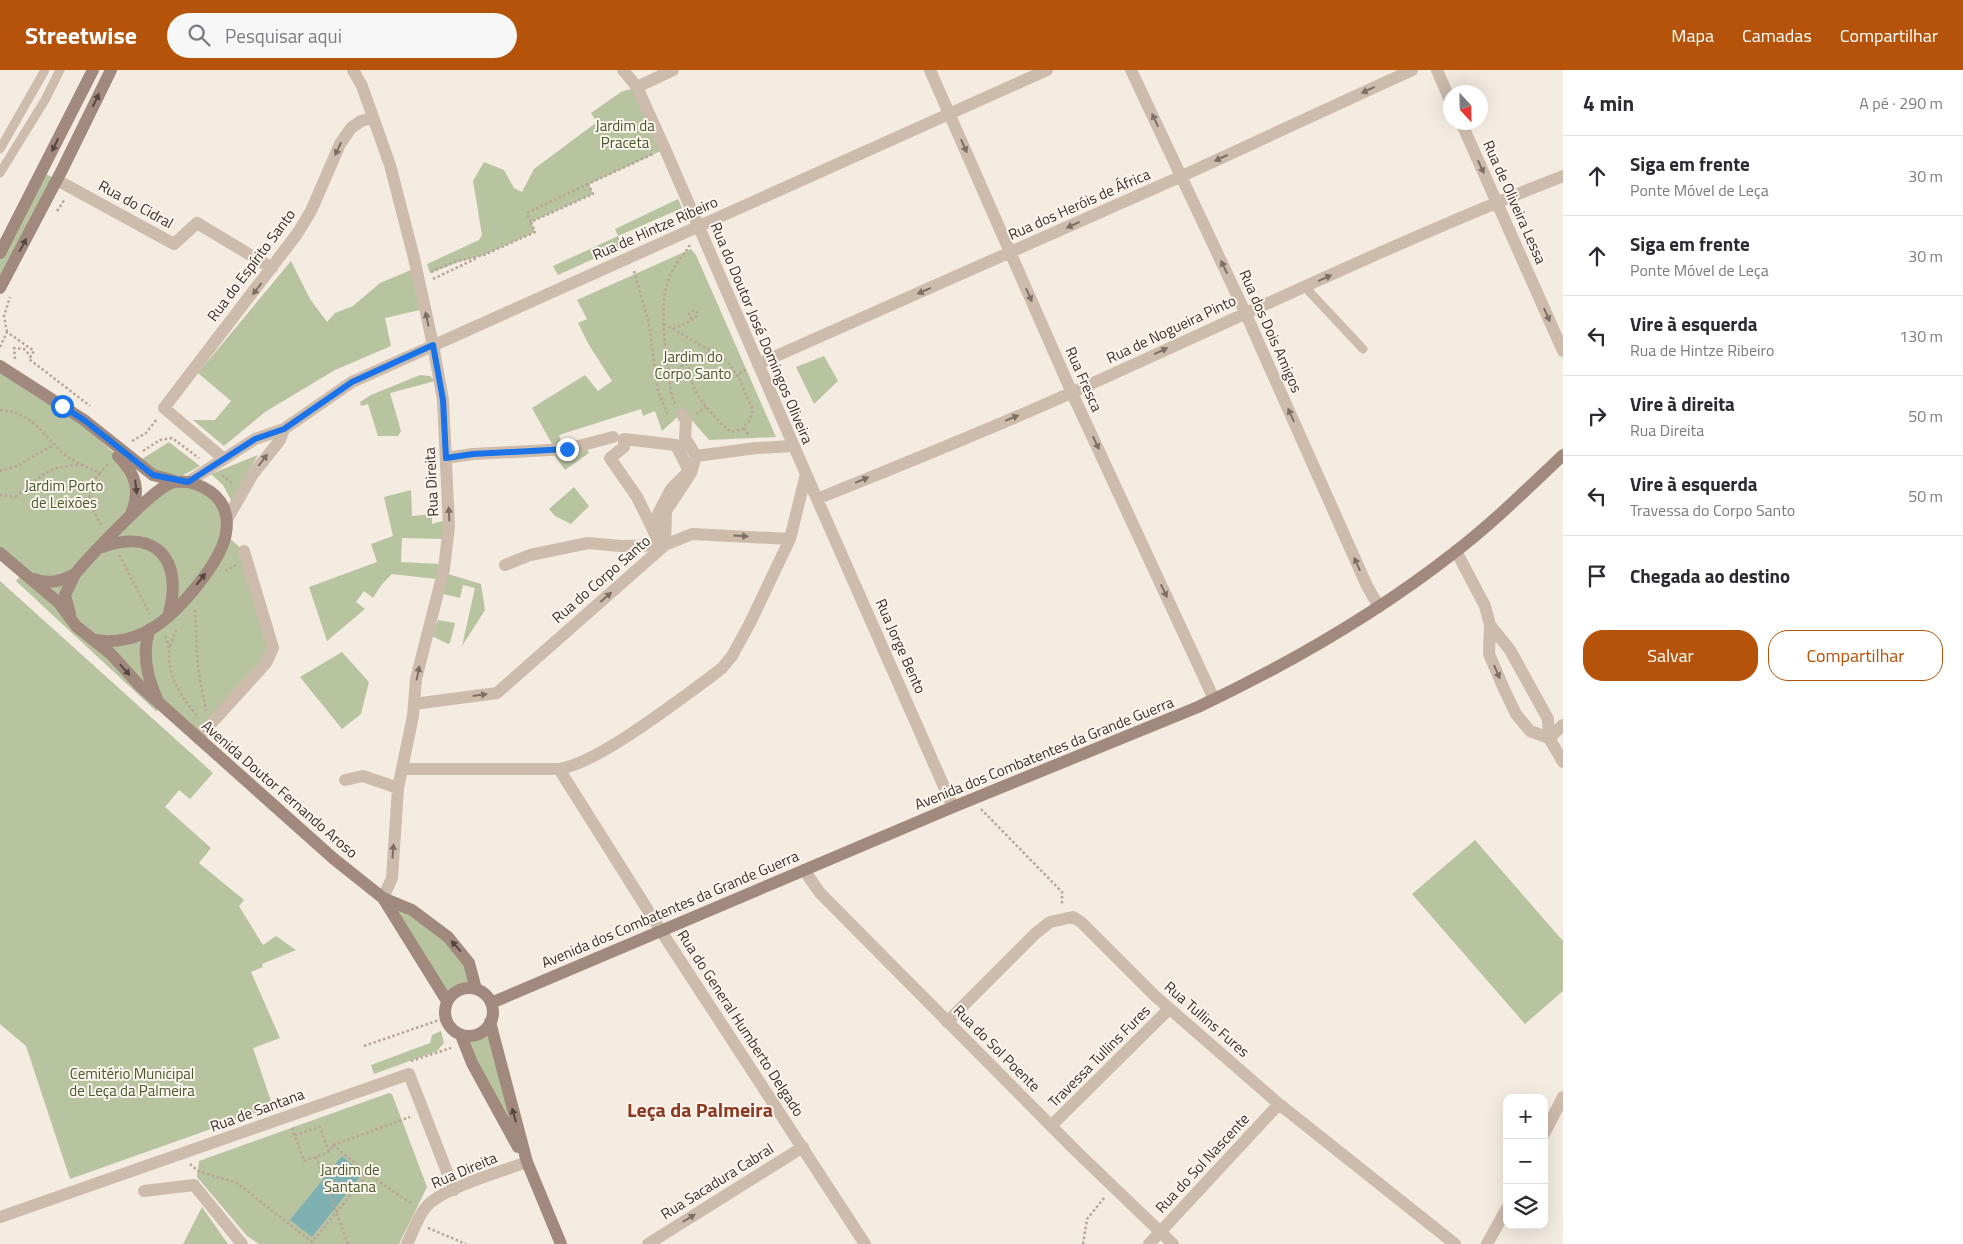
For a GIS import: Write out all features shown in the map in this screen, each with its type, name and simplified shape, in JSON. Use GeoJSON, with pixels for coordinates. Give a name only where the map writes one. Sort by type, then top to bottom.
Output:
{"type":"FeatureCollection","features":[{"type":"Feature","properties":{"kind":"main road"},"geometry":{"type":"LineString","coordinates":[[0,254],[93,70]]}},
{"type":"Feature","properties":{"kind":"main road"},"geometry":{"type":"LineString","coordinates":[[0,288],[57,180],[109,71]]}},
{"type":"Feature","properties":{"kind":"main road"},"geometry":{"type":"LineString","coordinates":[[42,172],[57,180]]}},
{"type":"Feature","properties":{"kind":"main road"},"geometry":{"type":"LineString","coordinates":[[0,366],[62,406],[127,452],[153,475],[200,486],[215,496],[223,506],[226,535],[215,560],[193,590],[154,627],[132,637],[107,642],[91,639]]}},
{"type":"Feature","properties":{"kind":"main road"},"geometry":{"type":"LineString","coordinates":[[125,522],[134,506],[137,484],[127,452]]}},
{"type":"Feature","properties":{"kind":"main road","name":"Avenida dos Combatentes da Grande Guerra"},"geometry":{"type":"LineString","coordinates":[[491,1003],[972,799],[1214,699],[1301,654],[1379,608],[1456,551],[1563,455]]}},
{"type":"Feature","properties":{"kind":"main road"},"geometry":{"type":"LineString","coordinates":[[76,626],[69,613],[65,595],[78,570],[158,491],[165,486],[185,482]]}},
{"type":"Feature","properties":{"kind":"main road"},"geometry":{"type":"LineString","coordinates":[[100,547],[112,543],[138,541],[163,553],[172,571],[174,582],[168,615]]}},
{"type":"Feature","properties":{"kind":"main road","name":"Avenida Doutor Fernando Aroso"},"geometry":{"type":"LineString","coordinates":[[0,553],[59,603],[76,626],[111,654],[139,685],[334,859],[383,898],[412,910],[448,936],[469,963],[476,989]]}},
{"type":"Feature","properties":{"kind":"main road","name":"Avenida Doutor Fernando Aroso"},"geometry":{"type":"LineString","coordinates":[[23,574],[37,581],[49,583],[64,580],[78,570]]}},
{"type":"Feature","properties":{"kind":"main road","name":"Avenida Doutor Fernando Aroso"},"geometry":{"type":"LineString","coordinates":[[154,627],[147,638],[146,662],[152,688],[158,702]]}},
{"type":"Feature","properties":{"kind":"main road","name":"Avenida Doutor Fernando Aroso"},"geometry":{"type":"LineString","coordinates":[[383,898],[447,1001]]}},
{"type":"Feature","properties":{"kind":"main road"},"geometry":{"type":"LineString","coordinates":[[463,1039],[475,1035],[486,1028],[492,1016],[491,1003],[488,997],[476,989],[470,988],[456,991],[447,1001],[448,1017],[453,1029],[463,1039],[496,1111],[527,1162]]}},
{"type":"Feature","properties":{"kind":"main road"},"geometry":{"type":"LineString","coordinates":[[490,1022],[527,1162],[561,1244]]}},
{"type":"Feature","properties":{"kind":"street","name":"Rua Direita"},"geometry":{"type":"LineString","coordinates":[[353,70],[362,86],[390,165],[419,278],[443,400],[449,526],[444,569],[416,679],[404,769],[398,788],[392,878],[383,898]]}},
{"type":"Feature","properties":{"kind":"street","name":"Rua do Doutor José Domingos Oliveira"},"geometry":{"type":"LineString","coordinates":[[623,70],[636,87],[806,474]]}},
{"type":"Feature","properties":{"kind":"street"},"geometry":{"type":"LineString","coordinates":[[636,87],[673,70]]}},
{"type":"Feature","properties":{"kind":"street","name":"Rua Fresca"},"geometry":{"type":"LineString","coordinates":[[930,70],[1072,392],[1214,699]]}},
{"type":"Feature","properties":{"kind":"street","name":"Rua de Hintze Ribeiro"},"geometry":{"type":"LineString","coordinates":[[185,482],[208,465],[224,459],[255,439],[284,429],[352,382],[1047,70]]}},
{"type":"Feature","properties":{"kind":"street","name":"Rua dos Dois Amigos"},"geometry":{"type":"LineString","coordinates":[[1131,70],[1246,312],[1367,586],[1379,608]]}},
{"type":"Feature","properties":{"kind":"street","name":"Rua dos Heróis de África"},"geometry":{"type":"LineString","coordinates":[[758,364],[1011,253],[1412,70]]}},
{"type":"Feature","properties":{"kind":"street"},"geometry":{"type":"LineString","coordinates":[[1437,70],[1444,85]]}},
{"type":"Feature","properties":{"kind":"street","name":"Rua do Espírito Santo"},"geometry":{"type":"LineString","coordinates":[[164,408],[272,268],[311,211],[340,144],[351,128],[361,121],[372,118]]}},
{"type":"Feature","properties":{"kind":"street","name":"Rua de Oliveira Lessa"},"geometry":{"type":"LineString","coordinates":[[1465,130],[1563,351]]}},
{"type":"Feature","properties":{"kind":"street","name":"Rua de Nogueira Pinto"},"geometry":{"type":"LineString","coordinates":[[817,499],[1072,392],[1246,312],[1498,202],[1563,176]]}},
{"type":"Feature","properties":{"kind":"street","name":"Rua do Cidral"},"geometry":{"type":"LineString","coordinates":[[57,180],[174,244],[197,222],[272,268]]}},
{"type":"Feature","properties":{"kind":"street"},"geometry":{"type":"LineString","coordinates":[[164,408],[224,459]]}},
{"type":"Feature","properties":{"kind":"street"},"geometry":{"type":"LineString","coordinates":[[682,414],[686,421],[685,438],[696,456],[756,448],[794,446]]}},
{"type":"Feature","properties":{"kind":"street","name":"Rua de Hintze Ribeiro"},"geometry":{"type":"LineString","coordinates":[[226,521],[242,491],[265,456],[280,440],[284,429]]}},
{"type":"Feature","properties":{"kind":"street"},"geometry":{"type":"LineString","coordinates":[[446,458],[473,454],[567,449],[613,437]]}},
{"type":"Feature","properties":{"kind":"street"},"geometry":{"type":"LineString","coordinates":[[624,439],[676,445],[684,458],[690,471],[671,489],[658,514],[658,540],[637,497],[610,458],[624,447],[624,439]]}},
{"type":"Feature","properties":{"kind":"street","name":"Rua do Corpo Santo"},"geometry":{"type":"LineString","coordinates":[[414,704],[497,693],[665,545],[666,510],[691,473],[696,456]]}},
{"type":"Feature","properties":{"kind":"street"},"geometry":{"type":"LineString","coordinates":[[806,474],[817,499]]}},
{"type":"Feature","properties":{"kind":"street"},"geometry":{"type":"LineString","coordinates":[[404,769],[559,769],[573,767],[673,704],[722,668],[732,656],[790,539],[806,474]]}},
{"type":"Feature","properties":{"kind":"street","name":"Rua Jorge Bento"},"geometry":{"type":"LineString","coordinates":[[817,499],[953,807]]}},
{"type":"Feature","properties":{"kind":"street"},"geometry":{"type":"LineString","coordinates":[[505,565],[530,554],[567,545],[588,543],[621,546],[665,545],[692,534],[790,539]]}},
{"type":"Feature","properties":{"kind":"street"},"geometry":{"type":"LineString","coordinates":[[198,738],[266,663],[273,648],[244,551]]}},
{"type":"Feature","properties":{"kind":"street"},"geometry":{"type":"LineString","coordinates":[[1456,551],[1485,606],[1490,625],[1489,654],[1516,714],[1530,732],[1549,738]]}},
{"type":"Feature","properties":{"kind":"street"},"geometry":{"type":"LineString","coordinates":[[1490,625],[1510,650],[1548,719],[1549,738],[1563,762]]}},
{"type":"Feature","properties":{"kind":"street"},"geometry":{"type":"LineString","coordinates":[[1549,738],[1563,725]]}},
{"type":"Feature","properties":{"kind":"street","name":"Rua do General Humberto Delgado"},"geometry":{"type":"LineString","coordinates":[[559,769],[661,931],[803,1146],[865,1244]]}},
{"type":"Feature","properties":{"kind":"street"},"geometry":{"type":"LineString","coordinates":[[345,780],[363,776],[398,788]]}},
{"type":"Feature","properties":{"kind":"street","name":"Rua do Sol Poente"},"geometry":{"type":"LineString","coordinates":[[804,870],[820,893],[947,1022],[1173,1244]]}},
{"type":"Feature","properties":{"kind":"street","name":"Rua Tullins Fures"},"geometry":{"type":"LineString","coordinates":[[1063,918],[1073,917],[1081,922],[1169,1008],[1279,1104],[1455,1244]]}},
{"type":"Feature","properties":{"kind":"street"},"geometry":{"type":"LineString","coordinates":[[947,1022],[1036,933],[1050,922],[1063,918]]}},
{"type":"Feature","properties":{"kind":"street","name":"Travessa Tullins Fures"},"geometry":{"type":"LineString","coordinates":[[1051,1126],[1169,1008]]}},
{"type":"Feature","properties":{"kind":"street"},"geometry":{"type":"LineString","coordinates":[[409,1074],[454,1190]]}},
{"type":"Feature","properties":{"kind":"street","name":"Rua de Santana"},"geometry":{"type":"LineString","coordinates":[[0,1217],[180,1156],[287,1115],[409,1074]]}},
{"type":"Feature","properties":{"kind":"street"},"geometry":{"type":"LineString","coordinates":[[1548,1127],[1562,1102]]}},
{"type":"Feature","properties":{"kind":"street","name":"Rua do Sol Nascente"},"geometry":{"type":"LineString","coordinates":[[1149,1244],[1279,1104]]}},
{"type":"Feature","properties":{"kind":"street","name":"Rua Sacadura Cabral"},"geometry":{"type":"LineString","coordinates":[[648,1244],[803,1146]]}},
{"type":"Feature","properties":{"kind":"street","name":"Rua Direita"},"geometry":{"type":"LineString","coordinates":[[407,1244],[427,1205],[454,1190],[527,1162]]}},
{"type":"Feature","properties":{"kind":"street"},"geometry":{"type":"LineString","coordinates":[[144,1191],[194,1186],[242,1244]]}},
{"type":"Feature","properties":{"kind":"street"},"geometry":{"type":"LineString","coordinates":[[1488,1244],[1503,1216]]}},
{"type":"Feature","properties":{"kind":"lane"},"geometry":{"type":"LineString","coordinates":[[0,149],[45,70]]}},
{"type":"Feature","properties":{"kind":"lane"},"geometry":{"type":"LineString","coordinates":[[0,173],[45,100],[60,70]]}},
{"type":"Feature","properties":{"kind":"lane"},"geometry":{"type":"LineString","coordinates":[[1305,287],[1364,349]]}},
{"type":"Feature","properties":{"kind":"path"},"geometry":{"type":"LineString","coordinates":[[436,278],[535,232],[527,213],[657,152]]}},
{"type":"Feature","properties":{"kind":"path"},"geometry":{"type":"LineString","coordinates":[[531,222],[593,194],[588,184]]}},
{"type":"Feature","properties":{"kind":"path"},"geometry":{"type":"LineString","coordinates":[[682,414],[671,393],[664,324],[665,298],[669,276],[690,245],[699,227]]}},
{"type":"Feature","properties":{"kind":"path"},"geometry":{"type":"LineString","coordinates":[[419,278],[454,262],[484,255]]}},
{"type":"Feature","properties":{"kind":"path"},"geometry":{"type":"LineString","coordinates":[[628,258],[639,284],[646,311],[658,391],[669,416]]}},
{"type":"Feature","properties":{"kind":"path"},"geometry":{"type":"LineString","coordinates":[[673,329],[694,319]]}},
{"type":"Feature","properties":{"kind":"path"},"geometry":{"type":"LineString","coordinates":[[664,324],[729,361],[753,410],[749,421],[744,426],[756,448]]}},
{"type":"Feature","properties":{"kind":"path"},"geometry":{"type":"LineString","coordinates":[[0,347],[7,332],[34,351],[29,359],[92,408]]}},
{"type":"Feature","properties":{"kind":"path"},"geometry":{"type":"LineString","coordinates":[[16,363],[14,348],[24,349],[31,356]]}},
{"type":"Feature","properties":{"kind":"path"},"geometry":{"type":"LineString","coordinates":[[669,377],[683,364],[694,361],[705,354],[714,353]]}},
{"type":"Feature","properties":{"kind":"path"},"geometry":{"type":"LineString","coordinates":[[694,361],[689,367],[691,379],[707,406],[731,432],[746,428]]}},
{"type":"Feature","properties":{"kind":"path"},"geometry":{"type":"LineString","coordinates":[[738,377],[737,374],[758,364]]}},
{"type":"Feature","properties":{"kind":"path"},"geometry":{"type":"LineString","coordinates":[[0,410],[13,411],[27,416],[70,458],[100,473],[127,452],[146,433],[164,408]]}},
{"type":"Feature","properties":{"kind":"path"},"geometry":{"type":"LineString","coordinates":[[127,452],[160,440],[172,438],[242,491]]}},
{"type":"Feature","properties":{"kind":"path"},"geometry":{"type":"LineString","coordinates":[[0,471],[17,466],[55,444]]}},
{"type":"Feature","properties":{"kind":"path"},"geometry":{"type":"LineString","coordinates":[[0,495],[15,497],[43,473],[56,468],[85,465]]}},
{"type":"Feature","properties":{"kind":"path"},"geometry":{"type":"LineString","coordinates":[[194,606],[199,679],[209,726]]}},
{"type":"Feature","properties":{"kind":"path"},"geometry":{"type":"LineString","coordinates":[[154,627],[169,643],[169,666],[175,684],[185,702],[209,726]]}},
{"type":"Feature","properties":{"kind":"path"},"geometry":{"type":"LineString","coordinates":[[972,799],[1062,892],[1063,918]]}},
{"type":"Feature","properties":{"kind":"path"},"geometry":{"type":"LineString","coordinates":[[364,1046],[448,1017]]}},
{"type":"Feature","properties":{"kind":"path"},"geometry":{"type":"LineString","coordinates":[[409,1074],[405,1063],[463,1039]]}},
{"type":"Feature","properties":{"kind":"path"},"geometry":{"type":"LineString","coordinates":[[287,1115],[304,1161],[329,1152],[333,1145],[424,1112]]}},
{"type":"Feature","properties":{"kind":"path"},"geometry":{"type":"LineString","coordinates":[[294,1136],[320,1127],[329,1152]]}},
{"type":"Feature","properties":{"kind":"path"},"geometry":{"type":"LineString","coordinates":[[333,1145],[420,1218],[466,1244]]}},
{"type":"Feature","properties":{"kind":"path"},"geometry":{"type":"LineString","coordinates":[[180,1156],[198,1171],[237,1184],[312,1242],[335,1210],[368,1174]]}},
{"type":"Feature","properties":{"kind":"path"},"geometry":{"type":"LineString","coordinates":[[316,1157],[348,1244]]}},
{"type":"Feature","properties":{"kind":"path"},"geometry":{"type":"LineString","coordinates":[[1083,1244],[1087,1219],[1113,1187]]}},
{"type":"Feature","properties":{"kind":"green space","name":"Jardim da Praceta"},"geometry":{"type":"Polygon","coordinates":[[[637,87],[665,149],[589,184],[593,194],[531,222],[535,232],[484,255],[461,261],[430,273],[427,264],[479,240],[482,235],[473,181],[484,162],[504,170],[514,188],[522,192],[534,169],[597,122],[591,113],[621,92],[637,87]]]}},
{"type":"Feature","properties":{"kind":"green space"},"geometry":{"type":"Polygon","coordinates":[[[42,172],[57,180],[0,288],[0,253],[42,172]]]}},
{"type":"Feature","properties":{"kind":"green space"},"geometry":{"type":"Polygon","coordinates":[[[678,199],[682,208],[618,236],[615,229],[678,199]]]}},
{"type":"Feature","properties":{"kind":"green space"},"geometry":{"type":"Polygon","coordinates":[[[618,236],[622,246],[558,275],[553,266],[618,236]]]}},
{"type":"Feature","properties":{"kind":"green space","name":"Jardim do Corpo Santo"},"geometry":{"type":"Polygon","coordinates":[[[691,249],[696,255],[776,437],[709,440],[684,411],[662,431],[655,411],[643,416],[641,409],[559,435],[562,446],[552,444],[532,408],[585,375],[598,391],[612,381],[589,345],[578,323],[587,319],[577,300],[691,249]]]}},
{"type":"Feature","properties":{"kind":"green space"},"geometry":{"type":"Polygon","coordinates":[[[291,261],[310,299],[327,322],[335,313],[353,306],[380,283],[411,270],[420,310],[385,318],[391,346],[335,370],[265,412],[224,446],[193,420],[215,420],[231,401],[198,373],[291,261]]]}},
{"type":"Feature","properties":{"kind":"green space"},"geometry":{"type":"Polygon","coordinates":[[[824,356],[838,381],[814,404],[796,367],[824,356]]]}},
{"type":"Feature","properties":{"kind":"green space","name":"Jardim Porto de Leixões"},"geometry":{"type":"Polygon","coordinates":[[[0,365],[62,406],[127,465],[134,506],[174,483],[215,496],[226,535],[244,551],[273,648],[198,738],[158,702],[157,712],[16,581],[22,574],[0,553],[0,365]]]}},
{"type":"Feature","properties":{"kind":"green space"},"geometry":{"type":"Polygon","coordinates":[[[420,375],[430,376],[435,381],[390,393],[401,431],[398,436],[378,436],[368,404],[361,406],[360,402],[371,395],[420,375]]]}},
{"type":"Feature","properties":{"kind":"green space"},"geometry":{"type":"Polygon","coordinates":[[[169,442],[200,466],[182,476],[158,472],[142,459],[169,442]]]}},
{"type":"Feature","properties":{"kind":"green space"},"geometry":{"type":"Polygon","coordinates":[[[587,449],[589,453],[565,470],[552,452],[587,449]]]}},
{"type":"Feature","properties":{"kind":"green space"},"geometry":{"type":"Polygon","coordinates":[[[258,455],[232,502],[223,485],[211,474],[258,455]]]}},
{"type":"Feature","properties":{"kind":"green space"},"geometry":{"type":"Polygon","coordinates":[[[574,487],[589,506],[571,524],[555,516],[549,509],[574,487]]]}},
{"type":"Feature","properties":{"kind":"green space"},"geometry":{"type":"Polygon","coordinates":[[[411,490],[412,516],[432,514],[432,524],[446,520],[443,539],[402,538],[401,562],[441,564],[436,579],[392,574],[382,584],[373,598],[364,591],[356,602],[365,609],[327,641],[309,587],[377,562],[371,544],[393,536],[384,497],[411,490]]]}},
{"type":"Feature","properties":{"kind":"green space"},"geometry":{"type":"Polygon","coordinates":[[[448,574],[481,584],[485,610],[462,646],[475,588],[463,585],[460,598],[443,594],[448,574]]]}},
{"type":"Feature","properties":{"kind":"green space","name":"Cemitério Municipal de Leça da Palmeira"},"geometry":{"type":"Polygon","coordinates":[[[0,581],[213,773],[190,799],[179,790],[165,807],[211,848],[199,863],[244,900],[239,906],[263,945],[276,936],[296,950],[262,964],[263,967],[251,972],[280,1038],[253,1048],[273,1107],[70,1179],[26,1046],[0,1024],[0,581]]]}},
{"type":"Feature","properties":{"kind":"green space"},"geometry":{"type":"Polygon","coordinates":[[[438,620],[455,623],[450,643],[448,644],[432,636],[438,620]]]}},
{"type":"Feature","properties":{"kind":"green space"},"geometry":{"type":"Polygon","coordinates":[[[342,652],[369,682],[361,714],[342,729],[300,677],[342,652]]]}},
{"type":"Feature","properties":{"kind":"green space"},"geometry":{"type":"Polygon","coordinates":[[[1475,840],[1563,941],[1563,991],[1525,1024],[1412,894],[1475,840]]]}},
{"type":"Feature","properties":{"kind":"green space"},"geometry":{"type":"Polygon","coordinates":[[[383,898],[460,949],[470,988],[456,991],[447,1001],[383,898]]]}},
{"type":"Feature","properties":{"kind":"green space"},"geometry":{"type":"Polygon","coordinates":[[[486,1028],[527,1162],[496,1111],[468,1036],[475,1035],[486,1028]]]}},
{"type":"Feature","properties":{"kind":"green space"},"geometry":{"type":"Polygon","coordinates":[[[441,1031],[444,1043],[437,1051],[374,1074],[371,1065],[430,1043],[432,1035],[441,1031]]]}},
{"type":"Feature","properties":{"kind":"green space","name":"Jardim de Santana"},"geometry":{"type":"Polygon","coordinates":[[[389,1093],[392,1094],[427,1187],[399,1244],[259,1244],[247,1236],[197,1177],[199,1161],[389,1093]]]}},
{"type":"Feature","properties":{"kind":"green space"},"geometry":{"type":"Polygon","coordinates":[[[202,1207],[228,1244],[183,1244],[202,1207]]]}},
{"type":"Feature","properties":{"kind":"water"},"geometry":{"type":"Polygon","coordinates":[[[342,1156],[363,1173],[312,1237],[290,1220],[342,1156]]]}},
{"type":"Feature","properties":{"kind":"district","name":"Leça da Palmeira"},"geometry":{"type":"Point","coordinates":[700,1109]}},
{"type":"Feature","properties":{"kind":"route"},"geometry":{"type":"LineString","coordinates":[[62,406],[84,420],[153,475],[188,482],[255,439],[270,432],[284,429],[310,409],[352,382],[433,345],[443,400],[446,458],[473,454],[567,449]]}}]}
